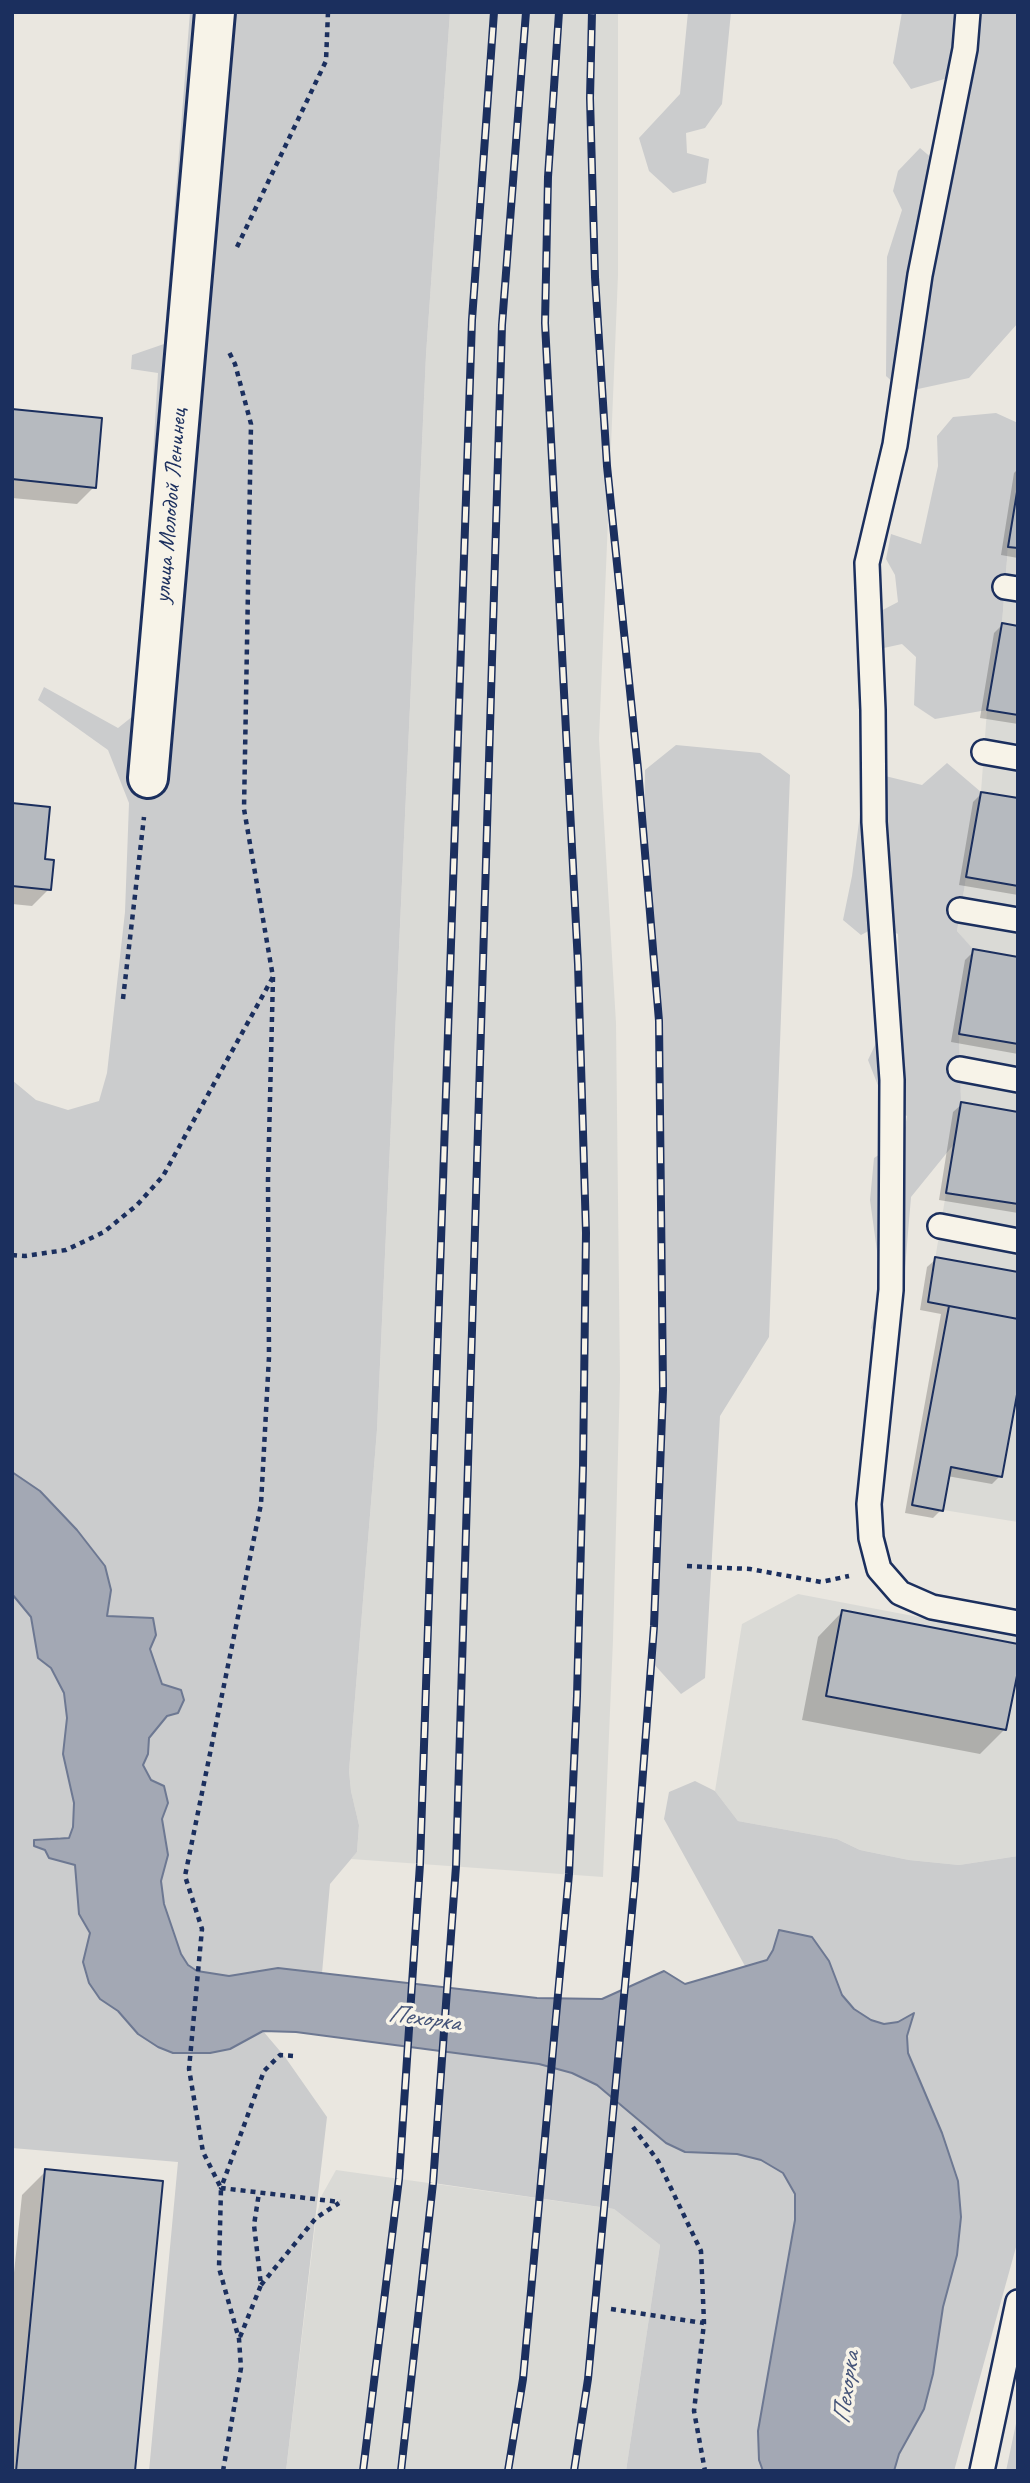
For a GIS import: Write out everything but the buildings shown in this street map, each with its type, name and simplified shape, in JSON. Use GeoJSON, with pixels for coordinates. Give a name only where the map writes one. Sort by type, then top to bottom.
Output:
{"type":"FeatureCollection","features":[{"type":"Feature","properties":{"kind":"street","name":"улица Молодой Ленинец"},"geometry":{"type":"LineString","coordinates":[[148,778],[215,12]]}},
{"type":"Feature","properties":{"kind":"lane"},"geometry":{"type":"LineString","coordinates":[[968,12],[965,48],[920,275],[895,444],[867,563],[874,821],[892,1080],[891,1290],[869,1504],[871,1538],[879,1569],[900,1593],[932,1607],[1018,1623]]}},
{"type":"Feature","properties":{"kind":"lane"},"geometry":{"type":"LineString","coordinates":[[984,752],[1018,758]]}},
{"type":"Feature","properties":{"kind":"lane"},"geometry":{"type":"LineString","coordinates":[[960,910],[1018,920]]}},
{"type":"Feature","properties":{"kind":"lane"},"geometry":{"type":"LineString","coordinates":[[960,1069],[1018,1080]]}},
{"type":"Feature","properties":{"kind":"lane"},"geometry":{"type":"LineString","coordinates":[[940,1226],[1018,1241]]}},
{"type":"Feature","properties":{"kind":"lane"},"geometry":{"type":"LineString","coordinates":[[982,2471],[1018,2302]]}},
{"type":"Feature","properties":{"kind":"path"},"geometry":{"type":"LineString","coordinates":[[231,259],[326,61],[328,12]]}},
{"type":"Feature","properties":{"kind":"path"},"geometry":{"type":"LineString","coordinates":[[221,2188],[203,2152],[189,2069],[202,1929],[185,1876],[261,1504],[269,1357],[268,1180],[273,976],[244,809],[251,424],[235,364],[224,342]]}},
{"type":"Feature","properties":{"kind":"path"},"geometry":{"type":"LineString","coordinates":[[123,999],[148,778]]}},
{"type":"Feature","properties":{"kind":"path"},"geometry":{"type":"LineString","coordinates":[[12,1255],[25,1256],[66,1250],[104,1233],[137,1205],[163,1176],[273,976]]}},
{"type":"Feature","properties":{"kind":"path"},"geometry":{"type":"LineString","coordinates":[[687,1566],[750,1569],[821,1582],[879,1569]]}},
{"type":"Feature","properties":{"kind":"path"},"geometry":{"type":"LineString","coordinates":[[223,2471],[241,2368],[239,2339],[219,2268],[221,2188],[264,2071],[280,2055],[293,2056]]}},
{"type":"Feature","properties":{"kind":"path"},"geometry":{"type":"LineString","coordinates":[[633,2127],[658,2161],[701,2250],[704,2323],[694,2411],[705,2471]]}},
{"type":"Feature","properties":{"kind":"path"},"geometry":{"type":"LineString","coordinates":[[221,2188],[340,2202],[316,2218],[261,2285],[239,2339]]}},
{"type":"Feature","properties":{"kind":"path"},"geometry":{"type":"LineString","coordinates":[[259,2193],[254,2225],[261,2285]]}},
{"type":"Feature","properties":{"kind":"path"},"geometry":{"type":"LineString","coordinates":[[611,2309],[704,2323]]}},
{"type":"Feature","properties":{"kind":"shaded area"},"geometry":{"type":"Polygon","coordinates":[[[190,12],[450,12],[426,355],[377,1430],[349,1771],[359,1825],[357,1852],[330,1884],[322,1973],[278,1968],[229,1976],[206,1974],[188,1965],[181,1954],[164,1904],[161,1881],[168,1855],[162,1819],[168,1803],[164,1786],[151,1780],[143,1765],[148,1754],[148,1738],[167,1715],[181,1690],[162,1684],[149,1649],[156,1635],[107,1616],[111,1590],[105,1565],[40,1491],[12,1472],[12,1080],[36,1100],[68,1110],[99,1101],[107,1073],[125,912],[129,803],[108,750],[38,700],[44,687],[118,728],[133,716],[158,373],[131,369],[132,355],[164,344],[190,12]]]}},
{"type":"Feature","properties":{"kind":"shaded area"},"geometry":{"type":"Polygon","coordinates":[[[450,12],[618,12],[618,275],[599,739],[616,1023],[620,1379],[603,1877],[351,1859],[357,1852],[359,1825],[349,1771],[377,1430],[426,355],[450,12]]]}},
{"type":"Feature","properties":{"kind":"shaded area"},"geometry":{"type":"Polygon","coordinates":[[[688,12],[731,12],[722,104],[705,128],[686,133],[687,153],[709,159],[706,183],[673,193],[649,171],[639,138],[680,94],[688,12]]]}},
{"type":"Feature","properties":{"kind":"shaded area"},"geometry":{"type":"Polygon","coordinates":[[[902,12],[1018,12],[1018,323],[969,378],[904,392],[886,376],[887,257],[902,210],[893,191],[898,171],[920,148],[940,165],[951,77],[911,89],[893,63],[902,12]]]}},
{"type":"Feature","properties":{"kind":"shaded area"},"geometry":{"type":"Polygon","coordinates":[[[996,413],[1018,423],[1018,486],[1008,547],[1002,623],[987,710],[935,719],[914,705],[916,657],[902,644],[870,651],[875,614],[898,602],[895,575],[886,559],[891,534],[921,544],[938,466],[937,436],[953,417],[996,413]]]}},
{"type":"Feature","properties":{"kind":"shaded area"},"geometry":{"type":"Polygon","coordinates":[[[1018,486],[1018,1522],[912,1505],[949,1307],[928,1302],[961,1102],[959,1034],[973,950],[957,931],[981,792],[987,710],[1002,623],[1008,547],[1018,486]]]}},
{"type":"Feature","properties":{"kind":"shaded area"},"geometry":{"type":"Polygon","coordinates":[[[676,745],[760,753],[790,775],[769,1337],[720,1416],[705,1678],[681,1694],[652,1662],[663,1390],[662,1209],[659,1021],[644,837],[645,770],[676,745]]]}},
{"type":"Feature","properties":{"kind":"shaded area"},"geometry":{"type":"Polygon","coordinates":[[[947,763],[981,792],[957,931],[973,949],[959,1034],[961,1102],[954,1144],[911,1197],[900,1328],[882,1342],[871,1328],[881,1280],[870,1200],[874,1158],[903,1139],[907,1116],[886,1106],[868,1060],[900,992],[898,934],[878,926],[861,935],[843,920],[852,876],[863,791],[881,775],[922,785],[947,763]]]}},
{"type":"Feature","properties":{"kind":"shaded area"},"geometry":{"type":"Polygon","coordinates":[[[12,1594],[31,1617],[38,1658],[51,1668],[64,1693],[67,1718],[63,1754],[74,1803],[73,1827],[69,1839],[59,1837],[45,1850],[49,1858],[75,1865],[79,1914],[90,1933],[83,1962],[100,1999],[118,2011],[138,2034],[230,2049],[263,2031],[285,2057],[327,2117],[286,2471],[149,2471],[178,2162],[12,2148],[12,1594]]]}},
{"type":"Feature","properties":{"kind":"shaded area"},"geometry":{"type":"Polygon","coordinates":[[[798,1594],[1018,1636],[1018,1856],[959,1865],[909,1860],[860,1850],[837,1839],[738,1821],[715,1791],[742,1624],[798,1594]]]}},
{"type":"Feature","properties":{"kind":"shaded area"},"geometry":{"type":"Polygon","coordinates":[[[695,1781],[715,1791],[738,1821],[837,1839],[860,1850],[909,1860],[959,1865],[1018,1856],[1018,2240],[954,2471],[894,2471],[899,2454],[924,2409],[933,2374],[943,2307],[957,2255],[942,2133],[908,2053],[907,2036],[914,2013],[898,2022],[884,2024],[871,2020],[854,2009],[842,1995],[829,1961],[773,1950],[768,1960],[745,1966],[664,1819],[669,1792],[695,1781]]]}},
{"type":"Feature","properties":{"kind":"shaded area"},"geometry":{"type":"Polygon","coordinates":[[[443,2051],[538,2064],[572,2073],[597,2085],[685,2152],[737,2154],[761,2160],[783,2173],[795,2194],[795,2220],[758,2430],[759,2460],[763,2471],[626,2471],[660,2245],[614,2209],[433,2183],[443,2051]]]}},
{"type":"Feature","properties":{"kind":"shaded area"},"geometry":{"type":"Polygon","coordinates":[[[336,2170],[614,2209],[660,2245],[626,2471],[286,2471],[316,2218],[322,2195],[336,2170]]]}},
{"type":"Feature","properties":{"kind":"shaded area"},"geometry":{"type":"Polygon","coordinates":[[[1018,2414],[1018,2471],[1006,2471],[1018,2414]]]}},
{"type":"Feature","properties":{"kind":"water","name":"Пехорка"},"geometry":{"type":"Polygon","coordinates":[[[12,1472],[40,1491],[77,1530],[105,1566],[111,1590],[107,1616],[153,1618],[156,1635],[150,1649],[162,1684],[181,1690],[184,1700],[178,1713],[167,1716],[149,1738],[148,1754],[143,1765],[151,1780],[164,1786],[168,1803],[162,1819],[168,1855],[161,1881],[164,1904],[181,1954],[188,1965],[197,1971],[229,1976],[278,1968],[537,1998],[602,1999],[664,1971],[685,1984],[767,1960],[779,1930],[812,1937],[829,1961],[842,1995],[854,2009],[871,2020],[884,2024],[898,2022],[914,2013],[907,2036],[908,2053],[942,2133],[958,2181],[961,2217],[957,2255],[943,2307],[933,2374],[924,2409],[899,2454],[894,2471],[763,2471],[759,2460],[758,2431],[795,2220],[795,2194],[783,2173],[761,2160],[737,2154],[685,2152],[666,2143],[597,2085],[572,2073],[539,2064],[296,2032],[263,2031],[230,2049],[210,2053],[173,2053],[138,2034],[118,2011],[100,1999],[89,1983],[83,1962],[90,1933],[79,1914],[75,1865],[49,1858],[45,1850],[34,1846],[34,1840],[69,1838],[73,1827],[74,1803],[63,1754],[67,1718],[64,1693],[51,1668],[38,1658],[31,1617],[12,1594],[12,1472]]]}},
{"type":"Feature","properties":{"kind":"railway"},"geometry":{"type":"LineString","coordinates":[[363,2471],[399,2179],[420,1864],[472,320],[494,12]]}},
{"type":"Feature","properties":{"kind":"railway"},"geometry":{"type":"LineString","coordinates":[[401,2471],[433,2183],[456,1866],[502,325],[526,12]]}},
{"type":"Feature","properties":{"kind":"railway"},"geometry":{"type":"LineString","coordinates":[[508,2471],[523,2379],[569,1874],[583,1466],[586,1233],[578,964],[545,323],[548,177],[559,12]]}},
{"type":"Feature","properties":{"kind":"railway"},"geometry":{"type":"LineString","coordinates":[[574,2471],[588,2379],[635,1879],[654,1626],[663,1390],[659,1021],[638,769],[607,466],[595,277],[590,98],[592,12]]}}]}
